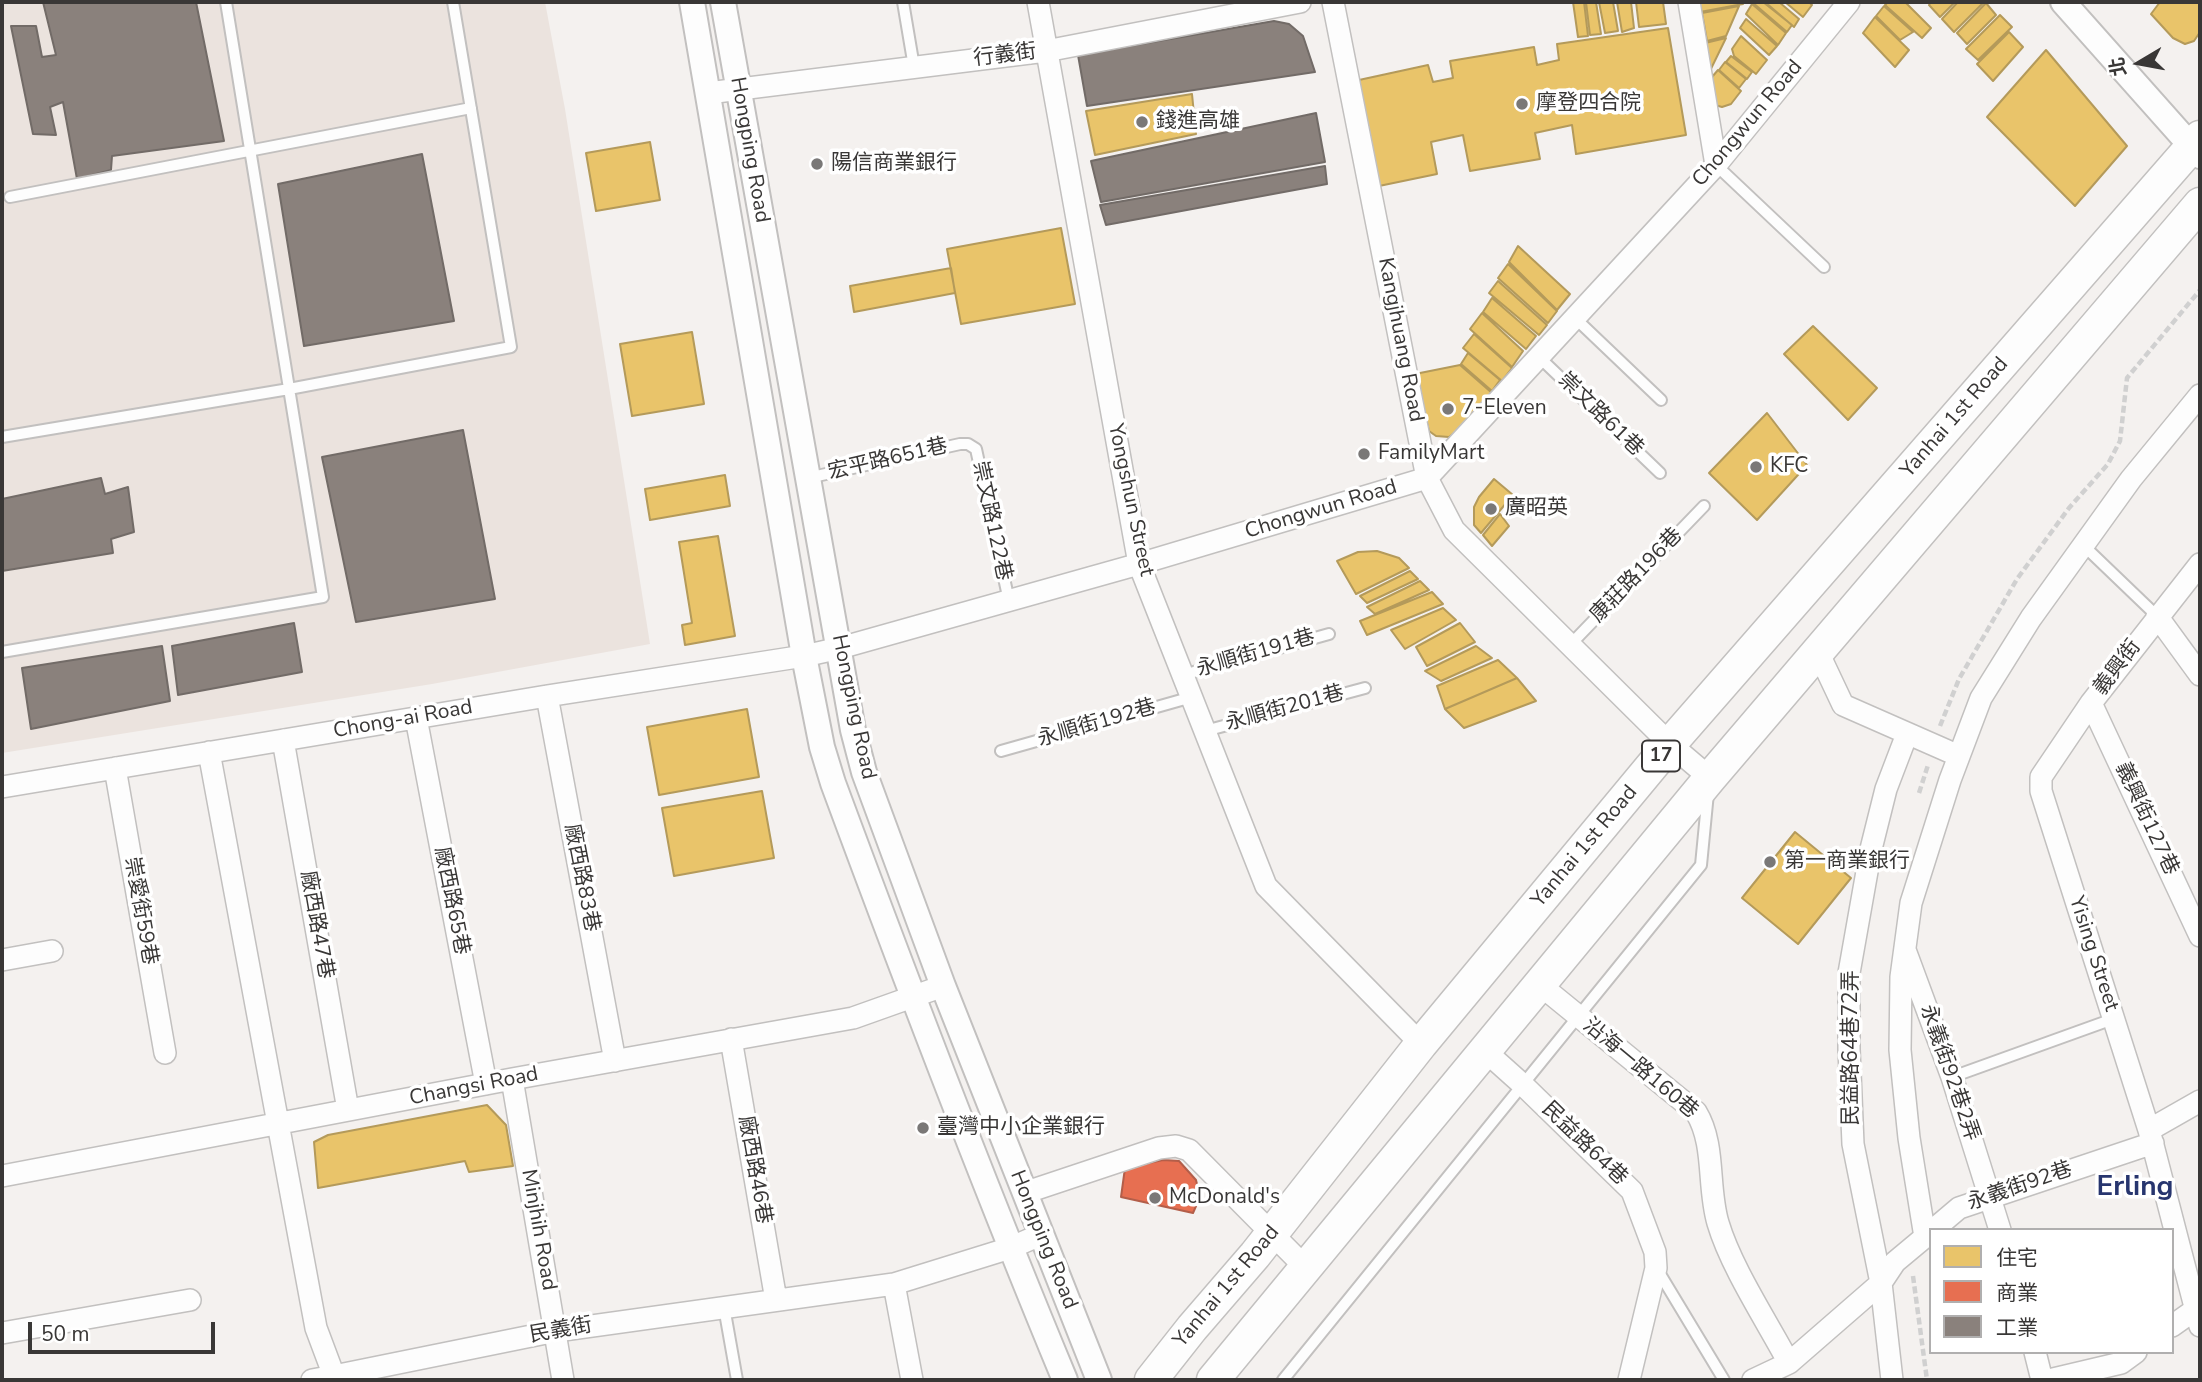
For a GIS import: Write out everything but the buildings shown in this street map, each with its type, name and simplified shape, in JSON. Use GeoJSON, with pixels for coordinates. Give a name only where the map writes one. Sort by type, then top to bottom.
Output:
{"type":"FeatureCollection","features":[{"type":"Feature","properties":{"kind":"main road","name":"Yanhai 1st Road"},"geometry":{"type":"LineString","coordinates":[[1151,1380],[1421,1044],[1670,744],[2197,147]]}},
{"type":"Feature","properties":{"kind":"main road","name":"17"},"geometry":{"type":"LineString","coordinates":[[1213,1380],[1710,778],[2200,204]]}},
{"type":"Feature","properties":{"kind":"street","name":"Hongping Road"},"geometry":{"type":"LineString","coordinates":[[692,2],[822,747],[832,783],[912,997],[1010,1248],[1065,1380]]}},
{"type":"Feature","properties":{"kind":"street","name":"Hongping Road"},"geometry":{"type":"LineString","coordinates":[[723,2],[853,730],[864,772],[943,986],[1099,1380]]}},
{"type":"Feature","properties":{"kind":"street","name":"Yongshun Street"},"geometry":{"type":"LineString","coordinates":[[1038,2],[1139,564],[1266,886],[1421,1044]]}},
{"type":"Feature","properties":{"kind":"street","name":"行義街"},"geometry":{"type":"LineString","coordinates":[[708,93],[1046,51],[1300,2]]}},
{"type":"Feature","properties":{"kind":"street","name":"Kangjhuang Road"},"geometry":{"type":"LineString","coordinates":[[1333,2],[1427,478],[1454,530],[1670,744],[1710,778]]}},
{"type":"Feature","properties":{"kind":"street"},"geometry":{"type":"LineString","coordinates":[[1689,2],[1716,165]]}},
{"type":"Feature","properties":{"kind":"street","name":"Chongwun Road"},"geometry":{"type":"LineString","coordinates":[[804,656],[1139,564],[1427,478],[1716,165],[1849,2]]}},
{"type":"Feature","properties":{"kind":"street"},"geometry":{"type":"LineString","coordinates":[[2063,2],[2197,147]]}},
{"type":"Feature","properties":{"kind":"street"},"geometry":{"type":"LineString","coordinates":[[1753,1380],[1789,1363],[1881,1283],[1895,1262],[1925,1237],[1909,1138],[1900,1050],[1901,977],[1911,903],[1959,756],[1981,698],[2031,618],[2131,479],[2200,395]]}},
{"type":"Feature","properties":{"kind":"street","name":"義興街"},"geometry":{"type":"LineString","coordinates":[[2113,1018],[2041,790],[2041,777],[2091,703],[2200,564]]}},
{"type":"Feature","properties":{"kind":"street"},"geometry":{"type":"LineString","coordinates":[[2157,616],[2200,675]]}},
{"type":"Feature","properties":{"kind":"street"},"geometry":{"type":"LineString","coordinates":[[1818,652],[1843,705],[1959,756]]}},
{"type":"Feature","properties":{"kind":"street","name":"Chong-ai Road"},"geometry":{"type":"LineString","coordinates":[[2,787],[804,656]]}},
{"type":"Feature","properties":{"kind":"street","name":"廠西路83巷"},"geometry":{"type":"LineString","coordinates":[[547,696],[615,1061]]}},
{"type":"Feature","properties":{"kind":"street","name":"義興街127巷"},"geometry":{"type":"LineString","coordinates":[[2091,703],[2200,936]]}},
{"type":"Feature","properties":{"kind":"street","name":"廠西路65巷"},"geometry":{"type":"LineString","coordinates":[[416,718],[486,1084]]}},
{"type":"Feature","properties":{"kind":"street","name":"民益路64巷72弄"},"geometry":{"type":"LineString","coordinates":[[1892,1380],[1881,1283],[1853,1144],[1849,973],[1871,849],[1886,789],[1907,734]]}},
{"type":"Feature","properties":{"kind":"street","name":"廠西路47巷"},"geometry":{"type":"LineString","coordinates":[[283,740],[348,1110]]}},
{"type":"Feature","properties":{"kind":"street"},"geometry":{"type":"LineString","coordinates":[[209,752],[317,1328],[334,1376]]}},
{"type":"Feature","properties":{"kind":"street","name":"崇愛街59巷"},"geometry":{"type":"LineString","coordinates":[[115,768],[165,1053]]}},
{"type":"Feature","properties":{"kind":"street","name":"永義街92巷2弄"},"geometry":{"type":"LineString","coordinates":[[1905,948],[1952,1077],[1999,1228]]}},
{"type":"Feature","properties":{"kind":"street"},"geometry":{"type":"LineString","coordinates":[[2,960],[51,951]]}},
{"type":"Feature","properties":{"kind":"street","name":"沿海一路160巷"},"geometry":{"type":"LineString","coordinates":[[1539,984],[1696,1112],[1705,1128],[1716,1218],[1723,1241],[1789,1363]]}},
{"type":"Feature","properties":{"kind":"street","name":"Changsi Road"},"geometry":{"type":"LineString","coordinates":[[2,1176],[512,1079],[853,1018],[943,986]]}},
{"type":"Feature","properties":{"kind":"street","name":"Yising Street"},"geometry":{"type":"LineString","coordinates":[[2113,1018],[2151,1137],[2198,1318]]}},
{"type":"Feature","properties":{"kind":"street","name":"廠西路46巷"},"geometry":{"type":"LineString","coordinates":[[731,1039],[776,1300]]}},
{"type":"Feature","properties":{"kind":"street","name":"民益路64巷"},"geometry":{"type":"LineString","coordinates":[[1484,1051],[1522,1084],[1632,1191],[1655,1252],[1656,1268],[1629,1380]]}},
{"type":"Feature","properties":{"kind":"street","name":"Minjhih Road"},"geometry":{"type":"LineString","coordinates":[[512,1079],[563,1380]]}},
{"type":"Feature","properties":{"kind":"street","name":"永義街92巷"},"geometry":{"type":"LineString","coordinates":[[1936,1228],[1959,1208],[2151,1137],[2200,1101]]}},
{"type":"Feature","properties":{"kind":"street"},"geometry":{"type":"LineString","coordinates":[[1024,1194],[1159,1148],[1176,1146],[1189,1150],[1305,1267]]}},
{"type":"Feature","properties":{"kind":"street","name":"民義街"},"geometry":{"type":"LineString","coordinates":[[312,1380],[556,1331],[894,1284],[1010,1248],[1040,1235]]}},
{"type":"Feature","properties":{"kind":"street"},"geometry":{"type":"LineString","coordinates":[[894,1284],[912,1380]]}},
{"type":"Feature","properties":{"kind":"street"},"geometry":{"type":"LineString","coordinates":[[2,1333],[190,1300]]}},
{"type":"Feature","properties":{"kind":"street"},"geometry":{"type":"LineString","coordinates":[[2174,1325],[2198,1318]]}},
{"type":"Feature","properties":{"kind":"street"},"geometry":{"type":"LineString","coordinates":[[2036,1354],[2042,1380]]}},
{"type":"Feature","properties":{"kind":"street"},"geometry":{"type":"LineString","coordinates":[[2049,1380],[2122,1363],[2133,1354]]}},
{"type":"Feature","properties":{"kind":"lane"},"geometry":{"type":"LineString","coordinates":[[2,652],[323,597],[226,2]]}},
{"type":"Feature","properties":{"kind":"lane"},"geometry":{"type":"LineString","coordinates":[[2,437],[289,389],[511,347],[453,2]]}},
{"type":"Feature","properties":{"kind":"lane"},"geometry":{"type":"LineString","coordinates":[[903,2],[914,67]]}},
{"type":"Feature","properties":{"kind":"lane"},"geometry":{"type":"LineString","coordinates":[[10,197],[471,108]]}},
{"type":"Feature","properties":{"kind":"lane"},"geometry":{"type":"LineString","coordinates":[[1716,165],[1824,267]]}},
{"type":"Feature","properties":{"kind":"lane"},"geometry":{"type":"LineString","coordinates":[[1576,318],[1661,400]]}},
{"type":"Feature","properties":{"kind":"lane","name":"崇文路61巷"},"geometry":{"type":"LineString","coordinates":[[1539,357],[1660,473]]}},
{"type":"Feature","properties":{"kind":"lane","name":"宏平路651巷"},"geometry":{"type":"LineString","coordinates":[[808,478],[968,444]]}},
{"type":"Feature","properties":{"kind":"lane","name":"崇文路122巷"},"geometry":{"type":"LineString","coordinates":[[968,444],[976,449],[1009,601]]}},
{"type":"Feature","properties":{"kind":"lane","name":"康莊路196巷"},"geometry":{"type":"LineString","coordinates":[[1570,645],[1704,506]]}},
{"type":"Feature","properties":{"kind":"lane"},"geometry":{"type":"LineString","coordinates":[[2083,545],[2157,616]]}},
{"type":"Feature","properties":{"kind":"lane","name":"永順街191巷"},"geometry":{"type":"LineString","coordinates":[[1183,675],[1329,634]]}},
{"type":"Feature","properties":{"kind":"lane","name":"永順街201巷"},"geometry":{"type":"LineString","coordinates":[[1205,731],[1365,688]]}},
{"type":"Feature","properties":{"kind":"lane","name":"永順街192巷"},"geometry":{"type":"LineString","coordinates":[[1002,751],[1192,697]]}},
{"type":"Feature","properties":{"kind":"lane"},"geometry":{"type":"LineString","coordinates":[[1283,1380],[1701,865],[1710,778]]}},
{"type":"Feature","properties":{"kind":"lane"},"geometry":{"type":"LineString","coordinates":[[1952,1077],[2113,1018]]}},
{"type":"Feature","properties":{"kind":"lane"},"geometry":{"type":"LineString","coordinates":[[1656,1268],[1724,1380]]}},
{"type":"Feature","properties":{"kind":"lane"},"geometry":{"type":"LineString","coordinates":[[724,1307],[737,1380]]}},
{"type":"Feature","properties":{"kind":"path"},"geometry":{"type":"LineString","coordinates":[[1919,795],[1933,745],[1959,679],[2017,579],[2069,508],[2108,464],[2120,441],[2127,378],[2200,290]]}},
{"type":"Feature","properties":{"kind":"path"},"geometry":{"type":"LineString","coordinates":[[1925,1237],[1927,1380]]}},
{"type":"Feature","properties":{"kind":"shaded area"},"geometry":{"type":"Polygon","coordinates":[[[2,2],[545,2],[565,109],[650,644],[432,684],[2,753],[2,2]]]}},
{"type":"Feature","properties":{"kind":"place","name":"摩登四合院"},"geometry":{"type":"Point","coordinates":[1522,104]}},
{"type":"Feature","properties":{"kind":"place","name":"錢進高雄"},"geometry":{"type":"Point","coordinates":[1142,122]}},
{"type":"Feature","properties":{"kind":"place","name":"陽信商業銀行"},"geometry":{"type":"Point","coordinates":[817,164]}},
{"type":"Feature","properties":{"kind":"place","name":"7-Eleven"},"geometry":{"type":"Point","coordinates":[1448,409]}},
{"type":"Feature","properties":{"kind":"place","name":"FamilyMart"},"geometry":{"type":"Point","coordinates":[1364,454]}},
{"type":"Feature","properties":{"kind":"place","name":"KFC"},"geometry":{"type":"Point","coordinates":[1756,467]}},
{"type":"Feature","properties":{"kind":"place","name":"廣昭英"},"geometry":{"type":"Point","coordinates":[1491,509]}},
{"type":"Feature","properties":{"kind":"place","name":"第一商業銀行"},"geometry":{"type":"Point","coordinates":[1770,862]}},
{"type":"Feature","properties":{"kind":"place","name":"臺灣中小企業銀行"},"geometry":{"type":"Point","coordinates":[923,1128]}},
{"type":"Feature","properties":{"kind":"place","name":"McDonald's"},"geometry":{"type":"Point","coordinates":[1155,1198]}},
{"type":"Feature","properties":{"kind":"district","name":"Erling"},"geometry":{"type":"Point","coordinates":[2135,1188]}}]}
